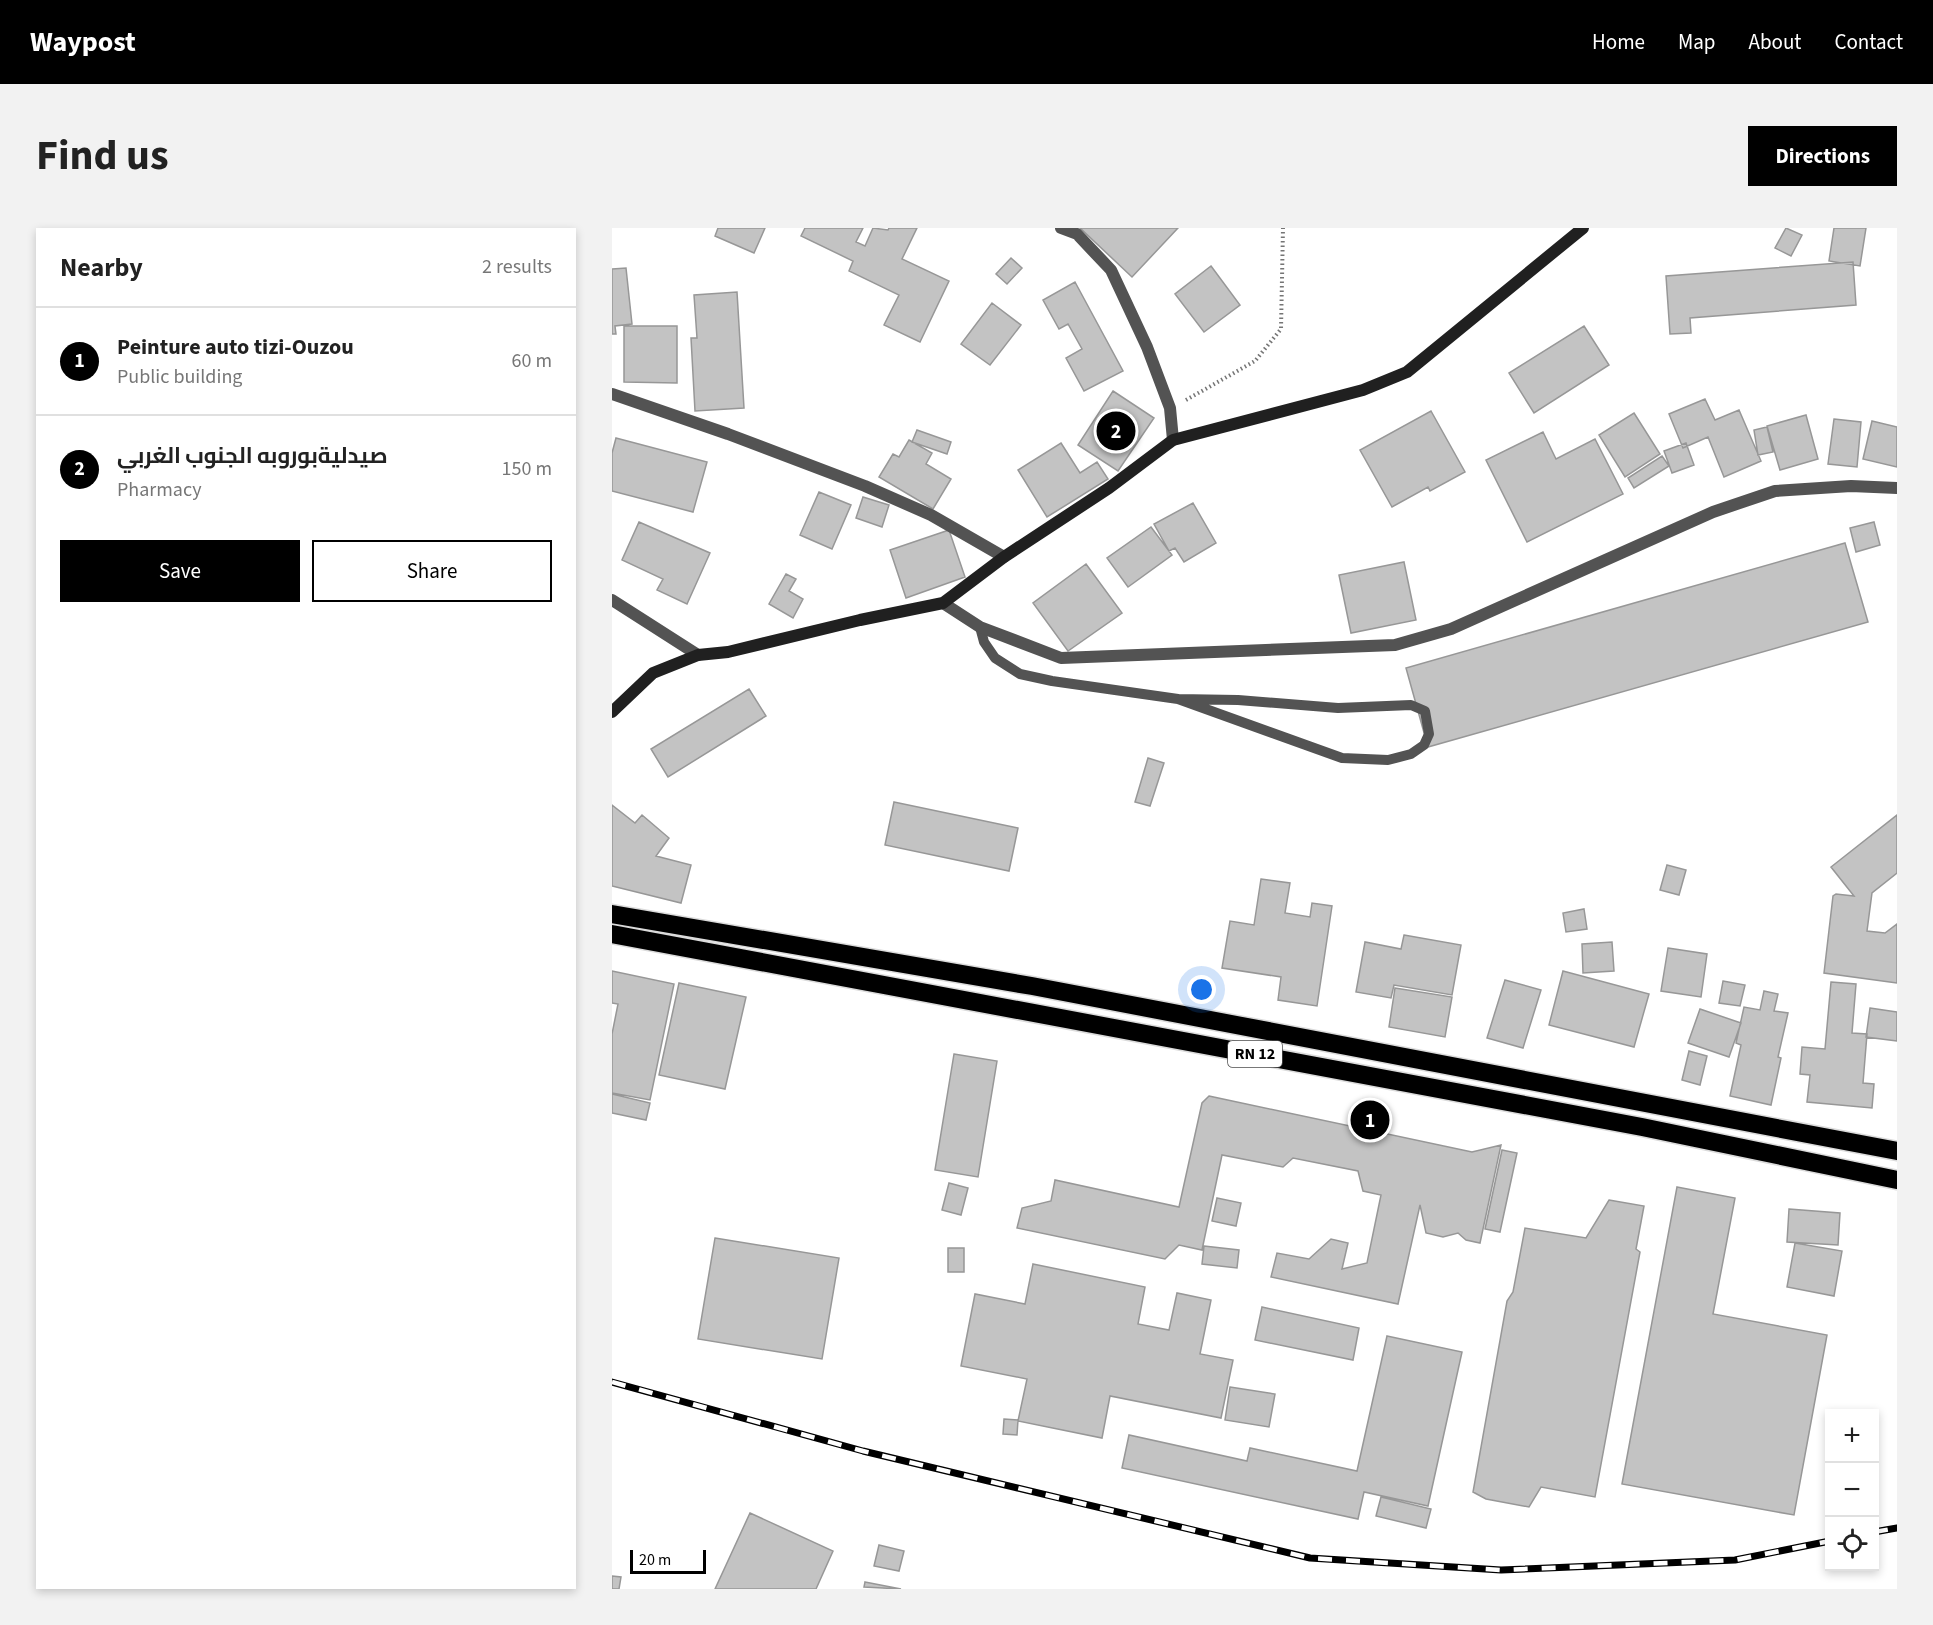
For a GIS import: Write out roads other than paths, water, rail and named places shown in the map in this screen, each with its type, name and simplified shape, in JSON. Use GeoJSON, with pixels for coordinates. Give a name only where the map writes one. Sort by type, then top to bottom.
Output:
{"type":"FeatureCollection","features":[{"type":"Feature","properties":{"kind":"highway","name":"RN 12"},"geometry":{"type":"LineString","coordinates":[[612,915],[1032,986],[1897,1151]]}},
{"type":"Feature","properties":{"kind":"highway","name":"RN 12"},"geometry":{"type":"LineString","coordinates":[[612,934],[1631,1125],[1897,1180]]}},
{"type":"Feature","properties":{"kind":"main road"},"geometry":{"type":"LineString","coordinates":[[612,712],[653,673],[698,655],[728,652],[860,620],[943,603],[1004,557],[1109,488],[1173,440],[1363,390],[1407,372],[1583,228]]}},
{"type":"Feature","properties":{"kind":"street"},"geometry":{"type":"LineString","coordinates":[[1061,228],[1077,234],[1111,270],[1147,347],[1170,408],[1173,440]]}},
{"type":"Feature","properties":{"kind":"street"},"geometry":{"type":"LineString","coordinates":[[612,394],[728,434],[865,486],[932,515],[1004,557]]}},
{"type":"Feature","properties":{"kind":"street"},"geometry":{"type":"LineString","coordinates":[[943,603],[980,627],[1061,658],[1395,645],[1451,629],[1713,512],[1775,490],[1851,486],[1897,488]]}},
{"type":"Feature","properties":{"kind":"street"},"geometry":{"type":"LineString","coordinates":[[612,600],[698,655]]}},
{"type":"Feature","properties":{"kind":"lane"},"geometry":{"type":"LineString","coordinates":[[980,627],[984,642],[995,658],[1020,674],[1052,681],[1178,699],[1238,700],[1338,708],[1411,705],[1425,711],[1429,734],[1424,745],[1411,754],[1388,760],[1342,758],[1178,699]]}},
{"type":"Feature","properties":{"kind":"railway"},"geometry":{"type":"LineString","coordinates":[[612,1382],[863,1451],[1310,1558],[1501,1570],[1735,1560],[1825,1542]]}},
{"type":"Feature","properties":{"kind":"railway"},"geometry":{"type":"LineString","coordinates":[[1879,1531],[1897,1528]]}},
{"type":"Feature","properties":{"kind":"place","name":"صيدليةبوروبه الجنوب الغربي"},"geometry":{"type":"Point","coordinates":[1116,431]}},
{"type":"Feature","properties":{"kind":"place","name":"Peinture auto tizi-Ouzou"},"geometry":{"type":"Point","coordinates":[1370,1120]}}]}
